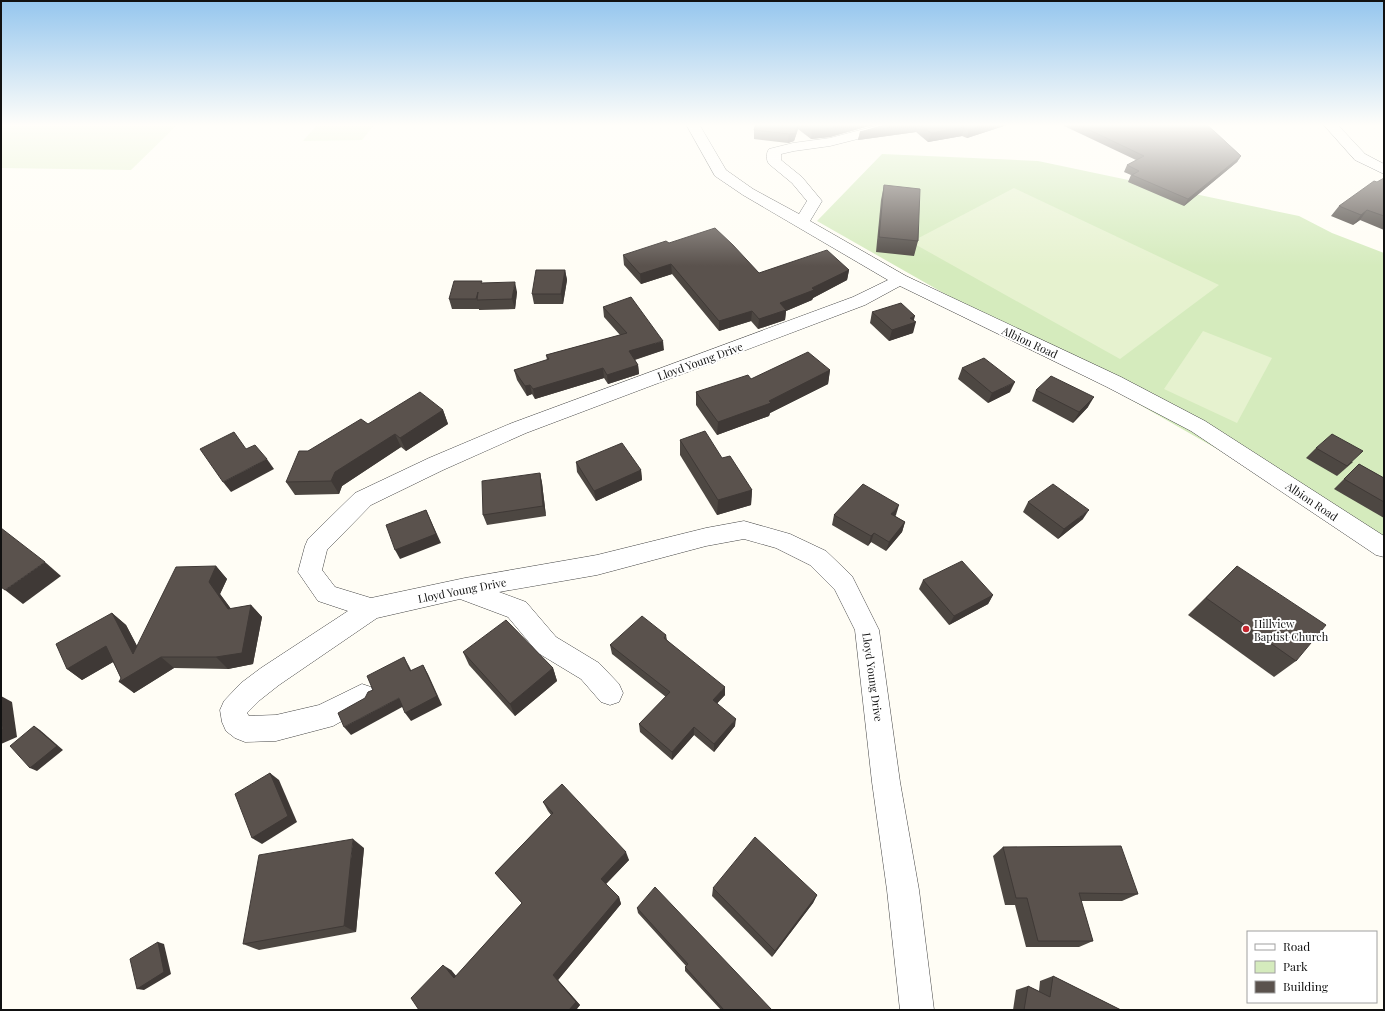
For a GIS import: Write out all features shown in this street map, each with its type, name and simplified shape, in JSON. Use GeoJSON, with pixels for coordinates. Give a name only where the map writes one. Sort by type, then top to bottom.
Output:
{"type":"FeatureCollection","features":[{"type":"Feature","properties":{"kind":"street","name":"Albion Road"},"geometry":{"type":"LineString","coordinates":[[719,171],[748,192],[900,280],[1114,382],[1198,426],[1384,548]]}},
{"type":"Feature","properties":{"kind":"street"},"geometry":{"type":"LineString","coordinates":[[786,171],[797,180],[815,201],[802,222]]}},
{"type":"Feature","properties":{"kind":"street","name":"Lloyd Young Drive"},"geometry":{"type":"LineString","coordinates":[[900,280],[859,301],[519,428],[436,464],[364,499],[316,546],[310,572],[327,594],[370,609],[459,589],[597,566],[706,537],[744,530],[782,541],[818,558],[844,583],[867,630],[886,782],[903,890],[917,1010]]}},
{"type":"Feature","properties":{"kind":"street"},"geometry":{"type":"LineString","coordinates":[[459,589],[517,609],[547,645],[590,671],[610,693]]}},
{"type":"Feature","properties":{"kind":"street"},"geometry":{"type":"LineString","coordinates":[[362,696],[323,717],[276,728],[245,729],[236,722],[232,710],[244,696],[267,678],[314,648],[370,609]]}},
{"type":"Feature","properties":{"kind":"green space"},"geometry":{"type":"Polygon","coordinates":[[[865,171],[1086,171],[1299,216],[1332,233],[1384,253],[1384,544],[817,221],[865,171]]]}},
{"type":"Feature","properties":{"kind":"green space"},"geometry":{"type":"Polygon","coordinates":[[[1014,188],[1219,285],[1120,359],[911,242],[1014,188]]]}},
{"type":"Feature","properties":{"kind":"green space"},"geometry":{"type":"Polygon","coordinates":[[[1203,331],[1272,358],[1237,423],[1164,389],[1203,331]]]}},
{"type":"Feature","properties":{"kind":"building"},"geometry":{"type":"Polygon","coordinates":[[[1139,171],[1222,171],[1188,199],[1132,175],[1139,171]]]}},
{"type":"Feature","properties":{"kind":"building"},"geometry":{"type":"Polygon","coordinates":[[[1384,178],[1384,216],[1367,210],[1361,215],[1339,206],[1374,181],[1377,182],[1384,178]]]}},
{"type":"Feature","properties":{"kind":"building"},"geometry":{"type":"Polygon","coordinates":[[[884,185],[920,189],[918,241],[879,237],[884,185]]]}},
{"type":"Feature","properties":{"kind":"building"},"geometry":{"type":"Polygon","coordinates":[[[715,228],[759,273],[827,250],[849,270],[812,288],[814,290],[780,303],[786,310],[759,319],[752,311],[719,321],[671,264],[640,274],[623,255],[666,241],[669,243],[715,228]]]}},
{"type":"Feature","properties":{"kind":"building"},"geometry":{"type":"Polygon","coordinates":[[[536,270],[565,270],[561,294],[532,294],[536,270]]]}},
{"type":"Feature","properties":{"kind":"building"},"geometry":{"type":"Polygon","coordinates":[[[454,281],[482,281],[481,283],[515,282],[512,299],[477,300],[478,292],[476,299],[449,299],[454,281]]]}},
{"type":"Feature","properties":{"kind":"building"},"geometry":{"type":"Polygon","coordinates":[[[631,297],[663,341],[629,351],[638,365],[607,375],[603,368],[533,389],[530,385],[525,386],[514,370],[549,359],[546,355],[627,333],[603,307],[631,297]]]}},
{"type":"Feature","properties":{"kind":"building"},"geometry":{"type":"Polygon","coordinates":[[[901,303],[915,316],[910,318],[916,322],[892,330],[872,312],[901,303]]]}},
{"type":"Feature","properties":{"kind":"building"},"geometry":{"type":"Polygon","coordinates":[[[808,352],[830,370],[769,401],[771,403],[718,422],[696,392],[748,375],[751,379],[808,352]]]}},
{"type":"Feature","properties":{"kind":"building"},"geometry":{"type":"Polygon","coordinates":[[[984,358],[1015,382],[992,393],[962,368],[984,358]]]}},
{"type":"Feature","properties":{"kind":"building"},"geometry":{"type":"Polygon","coordinates":[[[1051,376],[1094,397],[1079,412],[1036,390],[1051,376]]]}},
{"type":"Feature","properties":{"kind":"building"},"geometry":{"type":"Polygon","coordinates":[[[420,392],[443,410],[400,438],[395,434],[335,472],[331,481],[286,482],[299,451],[308,451],[361,419],[368,424],[420,392]]]}},
{"type":"Feature","properties":{"kind":"building"},"geometry":{"type":"Polygon","coordinates":[[[705,431],[722,458],[730,456],[752,490],[718,500],[680,440],[705,431]]]}},
{"type":"Feature","properties":{"kind":"building"},"geometry":{"type":"Polygon","coordinates":[[[234,432],[246,449],[255,445],[267,459],[223,482],[200,449],[234,432]]]}},
{"type":"Feature","properties":{"kind":"building"},"geometry":{"type":"Polygon","coordinates":[[[1332,434],[1363,451],[1347,466],[1316,448],[1332,434]]]}},
{"type":"Feature","properties":{"kind":"building"},"geometry":{"type":"Polygon","coordinates":[[[622,443],[641,470],[594,491],[576,462],[622,443]]]}},
{"type":"Feature","properties":{"kind":"building"},"geometry":{"type":"Polygon","coordinates":[[[1359,464],[1384,478],[1384,502],[1344,479],[1359,464]]]}},
{"type":"Feature","properties":{"kind":"building"},"geometry":{"type":"Polygon","coordinates":[[[540,473],[543,506],[483,515],[482,481],[540,473]]]}},
{"type":"Feature","properties":{"kind":"building"},"geometry":{"type":"Polygon","coordinates":[[[863,484],[899,505],[891,514],[905,522],[889,542],[874,533],[871,536],[834,515],[863,484]]]}},
{"type":"Feature","properties":{"kind":"building"},"geometry":{"type":"Polygon","coordinates":[[[1053,484],[1089,510],[1064,529],[1028,502],[1053,484]]]}},
{"type":"Feature","properties":{"kind":"building"},"geometry":{"type":"Polygon","coordinates":[[[426,510],[436,534],[395,550],[386,525],[426,510]]]}},
{"type":"Feature","properties":{"kind":"building"},"geometry":{"type":"Polygon","coordinates":[[[1,528],[45,562],[5,590],[1,587],[1,528]]]}},
{"type":"Feature","properties":{"kind":"building"},"geometry":{"type":"Polygon","coordinates":[[[962,561],[993,595],[954,616],[923,580],[962,561]]]}},
{"type":"Feature","properties":{"kind":"building"},"geometry":{"type":"Polygon","coordinates":[[[216,566],[209,582],[228,609],[251,605],[242,653],[216,657],[161,657],[119,682],[121,678],[106,646],[67,669],[56,644],[112,613],[133,654],[176,567],[216,566]]]}},
{"type":"Feature","properties":{"kind":"building"},"geometry":{"type":"Polygon","coordinates":[[[1237,566],[1326,625],[1296,661],[1206,598],[1237,566]]]}},
{"type":"Feature","properties":{"kind":"building"},"geometry":{"type":"Polygon","coordinates":[[[642,616],[666,635],[664,638],[725,687],[713,700],[736,719],[714,744],[694,727],[672,752],[639,724],[670,692],[610,645],[642,616]]]}},
{"type":"Feature","properties":{"kind":"building"},"geometry":{"type":"Polygon","coordinates":[[[506,620],[553,668],[510,704],[463,652],[506,620]]]}},
{"type":"Feature","properties":{"kind":"building"},"geometry":{"type":"Polygon","coordinates":[[[404,657],[410,671],[423,665],[437,696],[405,713],[399,698],[344,727],[338,713],[365,698],[368,692],[373,690],[367,676],[404,657]]]}},
{"type":"Feature","properties":{"kind":"building"},"geometry":{"type":"Polygon","coordinates":[[[1,713],[3,729],[1,730],[1,713]]]}},
{"type":"Feature","properties":{"kind":"building"},"geometry":{"type":"Polygon","coordinates":[[[34,726],[57,746],[30,768],[10,746],[34,726]]]}},
{"type":"Feature","properties":{"kind":"building"},"geometry":{"type":"Polygon","coordinates":[[[270,773],[288,816],[252,838],[235,794],[270,773]]]}},
{"type":"Feature","properties":{"kind":"building"},"geometry":{"type":"Polygon","coordinates":[[[562,784],[626,852],[601,879],[619,897],[553,975],[576,1002],[569,1010],[419,1010],[411,998],[443,965],[454,978],[522,903],[495,873],[553,813],[543,802],[562,784]]]}},
{"type":"Feature","properties":{"kind":"building"},"geometry":{"type":"Polygon","coordinates":[[[755,837],[817,895],[775,951],[713,888],[755,837]]]}},
{"type":"Feature","properties":{"kind":"building"},"geometry":{"type":"Polygon","coordinates":[[[353,839],[344,926],[243,944],[259,855],[353,839]]]}},
{"type":"Feature","properties":{"kind":"building"},"geometry":{"type":"Polygon","coordinates":[[[1121,846],[1138,894],[1079,893],[1093,941],[1038,941],[1027,898],[1016,898],[1003,847],[1121,846]]]}},
{"type":"Feature","properties":{"kind":"building"},"geometry":{"type":"Polygon","coordinates":[[[655,887],[772,1010],[724,1010],[685,967],[688,964],[637,908],[655,887]]]}},
{"type":"Feature","properties":{"kind":"building"},"geometry":{"type":"Polygon","coordinates":[[[158,942],[164,972],[137,989],[130,959],[158,942]]]}},
{"type":"Feature","properties":{"kind":"building"},"geometry":{"type":"Polygon","coordinates":[[[1053,976],[1121,1010],[1024,1010],[1028,986],[1050,997],[1053,976]]]}},
{"type":"Feature","properties":{"kind":"place","name":"Hillview Baptist Church"},"geometry":{"type":"Point","coordinates":[1246,629]}}]}
